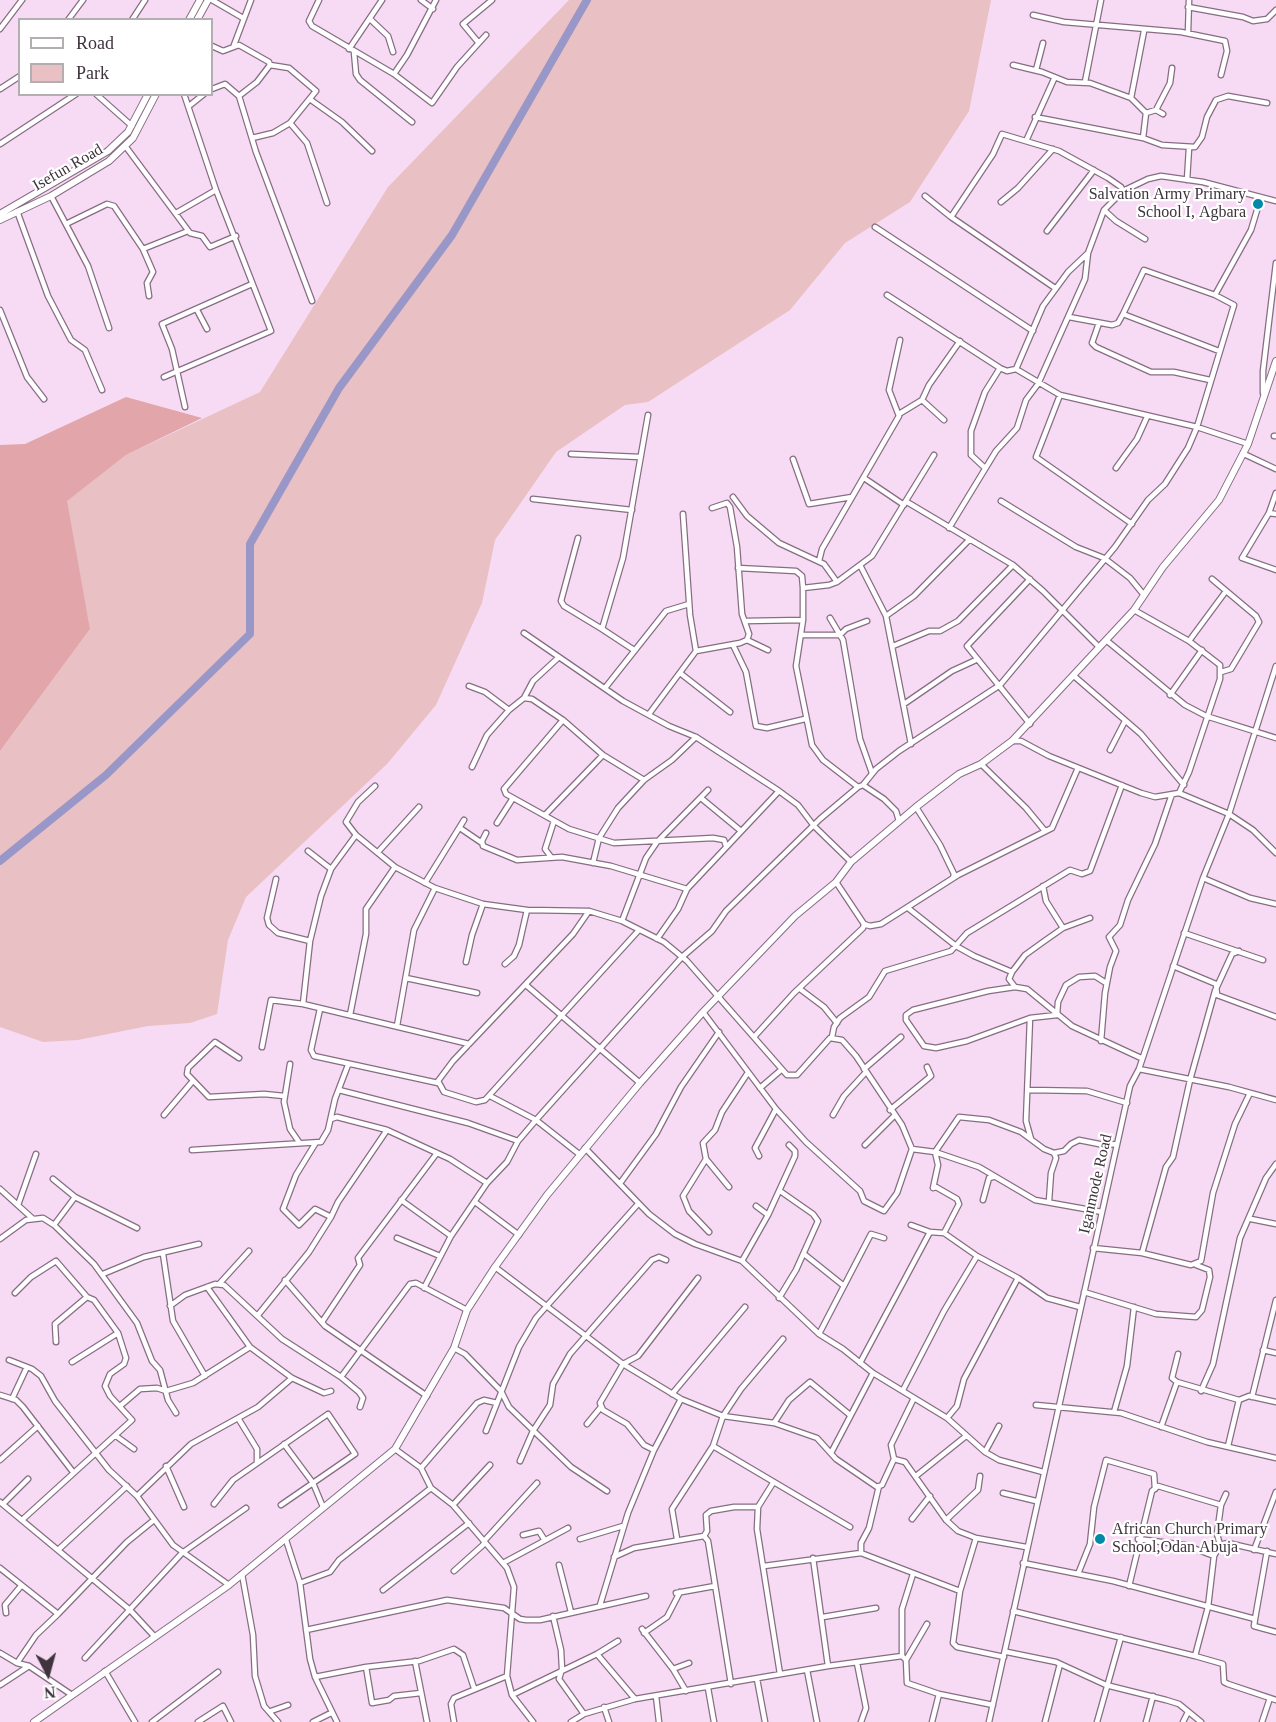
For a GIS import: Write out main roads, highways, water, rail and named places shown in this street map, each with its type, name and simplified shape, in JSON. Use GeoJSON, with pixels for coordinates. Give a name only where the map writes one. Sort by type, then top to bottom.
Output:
{"type":"FeatureCollection","features":[{"type":"Feature","properties":{"kind":"waterway"},"geometry":{"type":"LineString","coordinates":[[0,861],[106,775],[250,634],[250,544],[339,388],[452,235],[587,0]]}},
{"type":"Feature","properties":{"kind":"place","name":"Salvation Army Primary School I, Agbara"},"geometry":{"type":"Point","coordinates":[1258,204]}},
{"type":"Feature","properties":{"kind":"place","name":"African Church Primary School,Odan Abuja"},"geometry":{"type":"Point","coordinates":[1100,1539]}}]}
